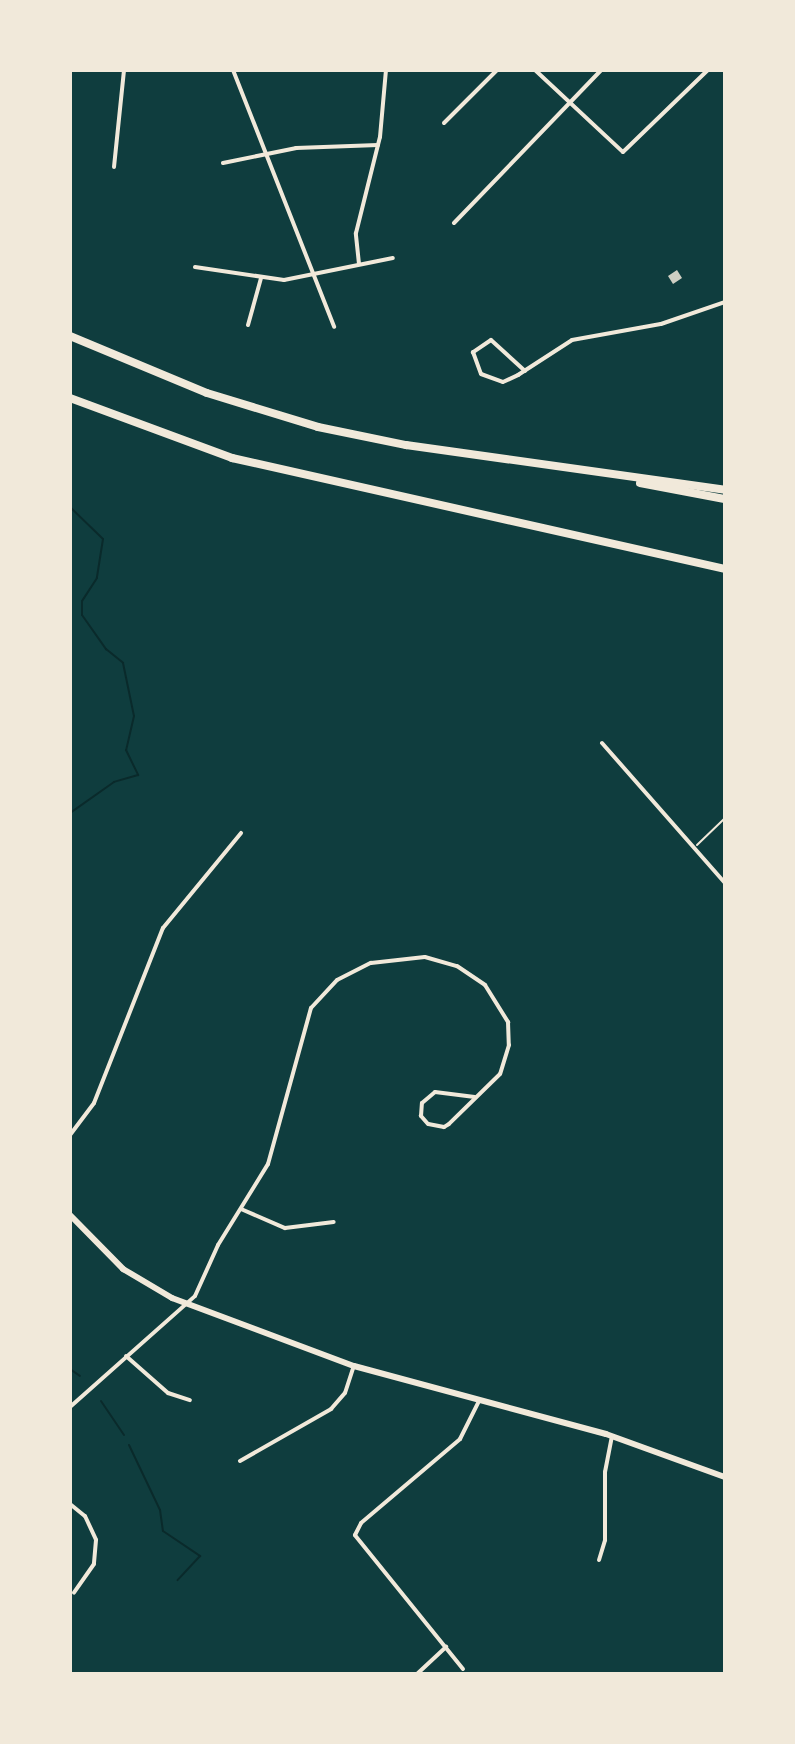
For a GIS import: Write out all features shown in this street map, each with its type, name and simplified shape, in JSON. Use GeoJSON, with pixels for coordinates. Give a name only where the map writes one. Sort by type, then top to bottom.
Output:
{"type":"FeatureCollection","features":[{"type":"Feature","properties":{"kind":"highway"},"geometry":{"type":"LineString","coordinates":[[70,336],[195,388],[318,427],[588,472],[725,499]]}},
{"type":"Feature","properties":{"kind":"highway"},"geometry":{"type":"LineString","coordinates":[[70,398],[232,458],[725,569]]}},
{"type":"Feature","properties":{"kind":"highway"},"geometry":{"type":"LineString","coordinates":[[588,472],[725,490]]}},
{"type":"Feature","properties":{"kind":"main road"},"geometry":{"type":"LineString","coordinates":[[70,1215],[131,1275],[190,1304],[354,1366],[612,1437],[724,1477]]}},
{"type":"Feature","properties":{"kind":"street"},"geometry":{"type":"LineString","coordinates":[[114,167],[124,70]]}},
{"type":"Feature","properties":{"kind":"street"},"geometry":{"type":"LineString","coordinates":[[233,70],[334,327]]}},
{"type":"Feature","properties":{"kind":"street"},"geometry":{"type":"LineString","coordinates":[[359,265],[356,233],[378,145],[386,70]]}},
{"type":"Feature","properties":{"kind":"street"},"geometry":{"type":"LineString","coordinates":[[444,123],[497,70]]}},
{"type":"Feature","properties":{"kind":"street"},"geometry":{"type":"LineString","coordinates":[[535,70],[623,152],[708,70]]}},
{"type":"Feature","properties":{"kind":"street"},"geometry":{"type":"LineString","coordinates":[[454,223],[601,70]]}},
{"type":"Feature","properties":{"kind":"street"},"geometry":{"type":"LineString","coordinates":[[223,163],[322,145],[378,145]]}},
{"type":"Feature","properties":{"kind":"street"},"geometry":{"type":"LineString","coordinates":[[195,267],[261,278],[314,275],[393,258]]}},
{"type":"Feature","properties":{"kind":"street"},"geometry":{"type":"LineString","coordinates":[[248,325],[261,278]]}},
{"type":"Feature","properties":{"kind":"street"},"geometry":{"type":"LineString","coordinates":[[525,371],[491,340],[473,352],[475,368],[495,382],[525,371],[572,340],[661,324],[725,302]]}},
{"type":"Feature","properties":{"kind":"street"},"geometry":{"type":"LineString","coordinates":[[602,743],[725,883]]}},
{"type":"Feature","properties":{"kind":"street"},"geometry":{"type":"LineString","coordinates":[[70,1135],[94,1103],[163,928],[241,833]]}},
{"type":"Feature","properties":{"kind":"street"},"geometry":{"type":"LineString","coordinates":[[70,1407],[190,1304],[274,1149],[311,1008],[353,969],[425,957],[457,966],[485,985],[504,1011],[509,1045],[500,1074],[444,1127],[428,1124],[421,1116],[422,1103],[435,1092],[475,1097]]}},
{"type":"Feature","properties":{"kind":"street"},"geometry":{"type":"LineString","coordinates":[[241,1209],[285,1228],[334,1222]]}},
{"type":"Feature","properties":{"kind":"street"},"geometry":{"type":"LineString","coordinates":[[126,1356],[168,1393],[190,1400]]}},
{"type":"Feature","properties":{"kind":"street"},"geometry":{"type":"LineString","coordinates":[[240,1461],[331,1409],[345,1393],[354,1366]]}},
{"type":"Feature","properties":{"kind":"street"},"geometry":{"type":"LineString","coordinates":[[463,1669],[355,1535],[356,1529],[452,1448],[479,1401]]}},
{"type":"Feature","properties":{"kind":"street"},"geometry":{"type":"LineString","coordinates":[[599,1560],[605,1540],[605,1472],[612,1437]]}},
{"type":"Feature","properties":{"kind":"street"},"geometry":{"type":"LineString","coordinates":[[70,1504],[85,1516],[96,1540],[94,1564],[74,1593]]}},
{"type":"Feature","properties":{"kind":"street"},"geometry":{"type":"LineString","coordinates":[[417,1674],[446,1647]]}},
{"type":"Feature","properties":{"kind":"path"},"geometry":{"type":"LineString","coordinates":[[695,847],[725,818]]}},
{"type":"Feature","properties":{"kind":"building"},"geometry":{"type":"Polygon","coordinates":[[[677,270],[682,278],[673,284],[668,276],[677,270]]]}},
{"type":"Feature","properties":{"kind":"waterway"},"geometry":{"type":"LineString","coordinates":[[70,507],[103,539],[97,578],[82,601],[82,615],[106,649],[123,663],[134,716],[126,750],[138,775],[114,782],[70,813]]}},
{"type":"Feature","properties":{"kind":"waterway"},"geometry":{"type":"LineString","coordinates":[[70,1369],[80,1376]]}},
{"type":"Feature","properties":{"kind":"waterway"},"geometry":{"type":"LineString","coordinates":[[101,1401],[124,1435]]}},
{"type":"Feature","properties":{"kind":"waterway"},"geometry":{"type":"LineString","coordinates":[[129,1445],[160,1510],[163,1531],[200,1556],[178,1580]]}}]}
